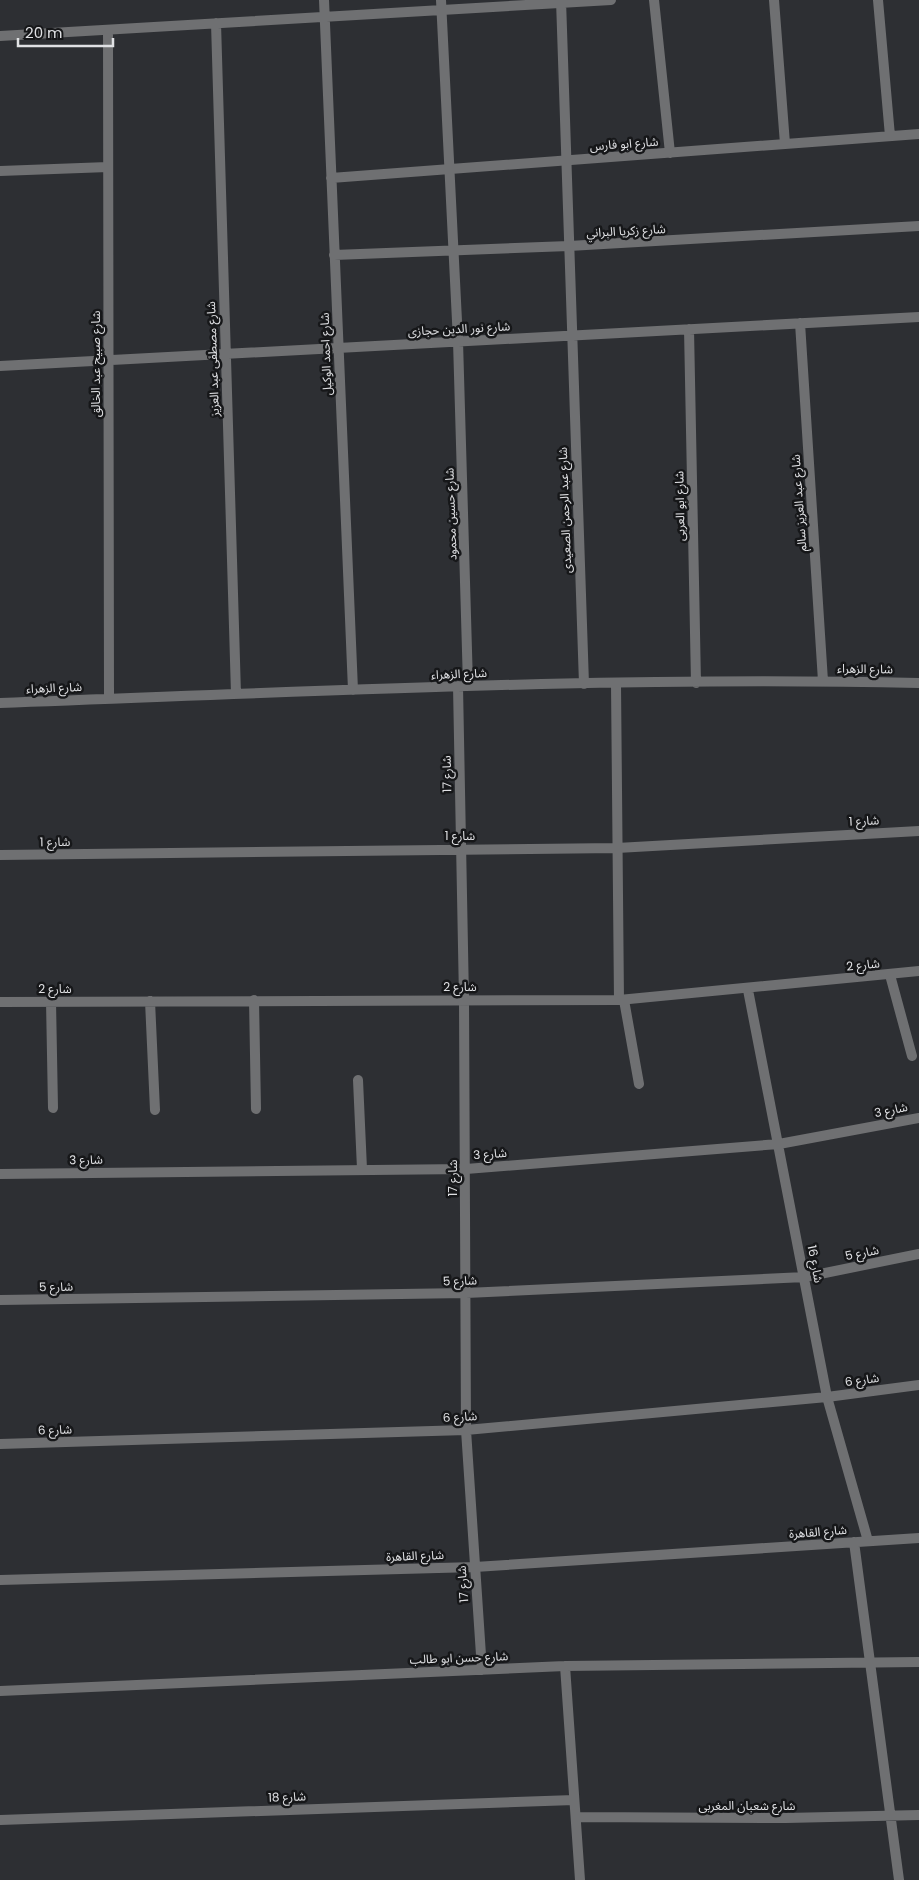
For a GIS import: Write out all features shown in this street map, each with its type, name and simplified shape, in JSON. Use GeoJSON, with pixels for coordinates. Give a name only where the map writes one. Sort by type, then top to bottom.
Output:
{"type":"FeatureCollection","features":[{"type":"Feature","properties":{"kind":"street","name":"شارع احمد الوكيل"},"geometry":{"type":"LineString","coordinates":[[324,0],[353,690]]}},
{"type":"Feature","properties":{"kind":"street"},"geometry":{"type":"LineString","coordinates":[[0,36],[325,17],[441,5],[611,0]]}},
{"type":"Feature","properties":{"kind":"street"},"geometry":{"type":"LineString","coordinates":[[654,0],[670,153]]}},
{"type":"Feature","properties":{"kind":"street"},"geometry":{"type":"LineString","coordinates":[[774,0],[785,144]]}},
{"type":"Feature","properties":{"kind":"street"},"geometry":{"type":"LineString","coordinates":[[878,0],[890,136]]}},
{"type":"Feature","properties":{"kind":"street","name":"شارع عبد الرحمن الصعيدى"},"geometry":{"type":"LineString","coordinates":[[561,2],[584,684]]}},
{"type":"Feature","properties":{"kind":"street","name":"شارع حسين محمود"},"geometry":{"type":"LineString","coordinates":[[441,5],[458,341],[463,686]]}},
{"type":"Feature","properties":{"kind":"street","name":"شارع مصطفى عبد العزيز"},"geometry":{"type":"LineString","coordinates":[[216,23],[236,694]]}},
{"type":"Feature","properties":{"kind":"street","name":"شارع صبيح عبد الخالق"},"geometry":{"type":"LineString","coordinates":[[108,30],[110,699]]}},
{"type":"Feature","properties":{"kind":"street","name":"شارع ابو فارس"},"geometry":{"type":"LineString","coordinates":[[331,178],[919,134]]}},
{"type":"Feature","properties":{"kind":"street"},"geometry":{"type":"LineString","coordinates":[[0,171],[108,167]]}},
{"type":"Feature","properties":{"kind":"street","name":"شارع زكريا البراني"},"geometry":{"type":"LineString","coordinates":[[334,255],[569,246],[919,226]]}},
{"type":"Feature","properties":{"kind":"street","name":"شارع نور الدين حجازى"},"geometry":{"type":"LineString","coordinates":[[0,366],[919,317]]}},
{"type":"Feature","properties":{"kind":"street","name":"شارع عبد العزيز سالم"},"geometry":{"type":"LineString","coordinates":[[800,323],[823,681]]}},
{"type":"Feature","properties":{"kind":"street","name":"شارع ابو العربى"},"geometry":{"type":"LineString","coordinates":[[689,329],[696,682]]}},
{"type":"Feature","properties":{"kind":"street","name":"شارع الزهراء"},"geometry":{"type":"LineString","coordinates":[[0,703],[463,686],[696,682],[919,682]]}},
{"type":"Feature","properties":{"kind":"street"},"geometry":{"type":"LineString","coordinates":[[616,684],[617,848],[621,1000],[639,1084]]}},
{"type":"Feature","properties":{"kind":"street","name":"شارع 17"},"geometry":{"type":"LineString","coordinates":[[463,686],[461,849],[466,1168],[466,1430],[482,1670]]}},
{"type":"Feature","properties":{"kind":"street","name":"شارع 1"},"geometry":{"type":"LineString","coordinates":[[0,855],[617,848],[919,831]]}},
{"type":"Feature","properties":{"kind":"street","name":"شارع 2"},"geometry":{"type":"LineString","coordinates":[[0,1002],[464,999],[621,1000],[748,990],[919,971]]}},
{"type":"Feature","properties":{"kind":"street"},"geometry":{"type":"LineString","coordinates":[[890,975],[912,1056]]}},
{"type":"Feature","properties":{"kind":"street","name":"شارع 16"},"geometry":{"type":"LineString","coordinates":[[748,990],[827,1397],[868,1541]]}},
{"type":"Feature","properties":{"kind":"street"},"geometry":{"type":"LineString","coordinates":[[254,1000],[256,1109]]}},
{"type":"Feature","properties":{"kind":"street"},"geometry":{"type":"LineString","coordinates":[[51,1001],[53,1108]]}},
{"type":"Feature","properties":{"kind":"street"},"geometry":{"type":"LineString","coordinates":[[150,1001],[155,1110]]}},
{"type":"Feature","properties":{"kind":"street"},"geometry":{"type":"LineString","coordinates":[[358,1080],[362,1169]]}},
{"type":"Feature","properties":{"kind":"street","name":"شارع 3"},"geometry":{"type":"LineString","coordinates":[[0,1174],[466,1168],[779,1144],[919,1118]]}},
{"type":"Feature","properties":{"kind":"street","name":"شارع 5"},"geometry":{"type":"LineString","coordinates":[[0,1300],[466,1294],[805,1277],[919,1254]]}},
{"type":"Feature","properties":{"kind":"street","name":"شارع 6"},"geometry":{"type":"LineString","coordinates":[[0,1444],[466,1430],[827,1397],[919,1385]]}},
{"type":"Feature","properties":{"kind":"street","name":"شارع القاهرة"},"geometry":{"type":"LineString","coordinates":[[0,1580],[475,1567],[919,1538]]}},
{"type":"Feature","properties":{"kind":"street"},"geometry":{"type":"LineString","coordinates":[[854,1542],[899,1880]]}},
{"type":"Feature","properties":{"kind":"street","name":"شارع حسن ابو طالب"},"geometry":{"type":"LineString","coordinates":[[0,1691],[565,1666],[919,1662]]}},
{"type":"Feature","properties":{"kind":"street"},"geometry":{"type":"LineString","coordinates":[[565,1666],[580,1880]]}},
{"type":"Feature","properties":{"kind":"street","name":"شارع 18"},"geometry":{"type":"LineString","coordinates":[[0,1820],[574,1800]]}},
{"type":"Feature","properties":{"kind":"street","name":"شارع شعبان المغربى"},"geometry":{"type":"LineString","coordinates":[[576,1817],[700,1819],[919,1815]]}}]}
